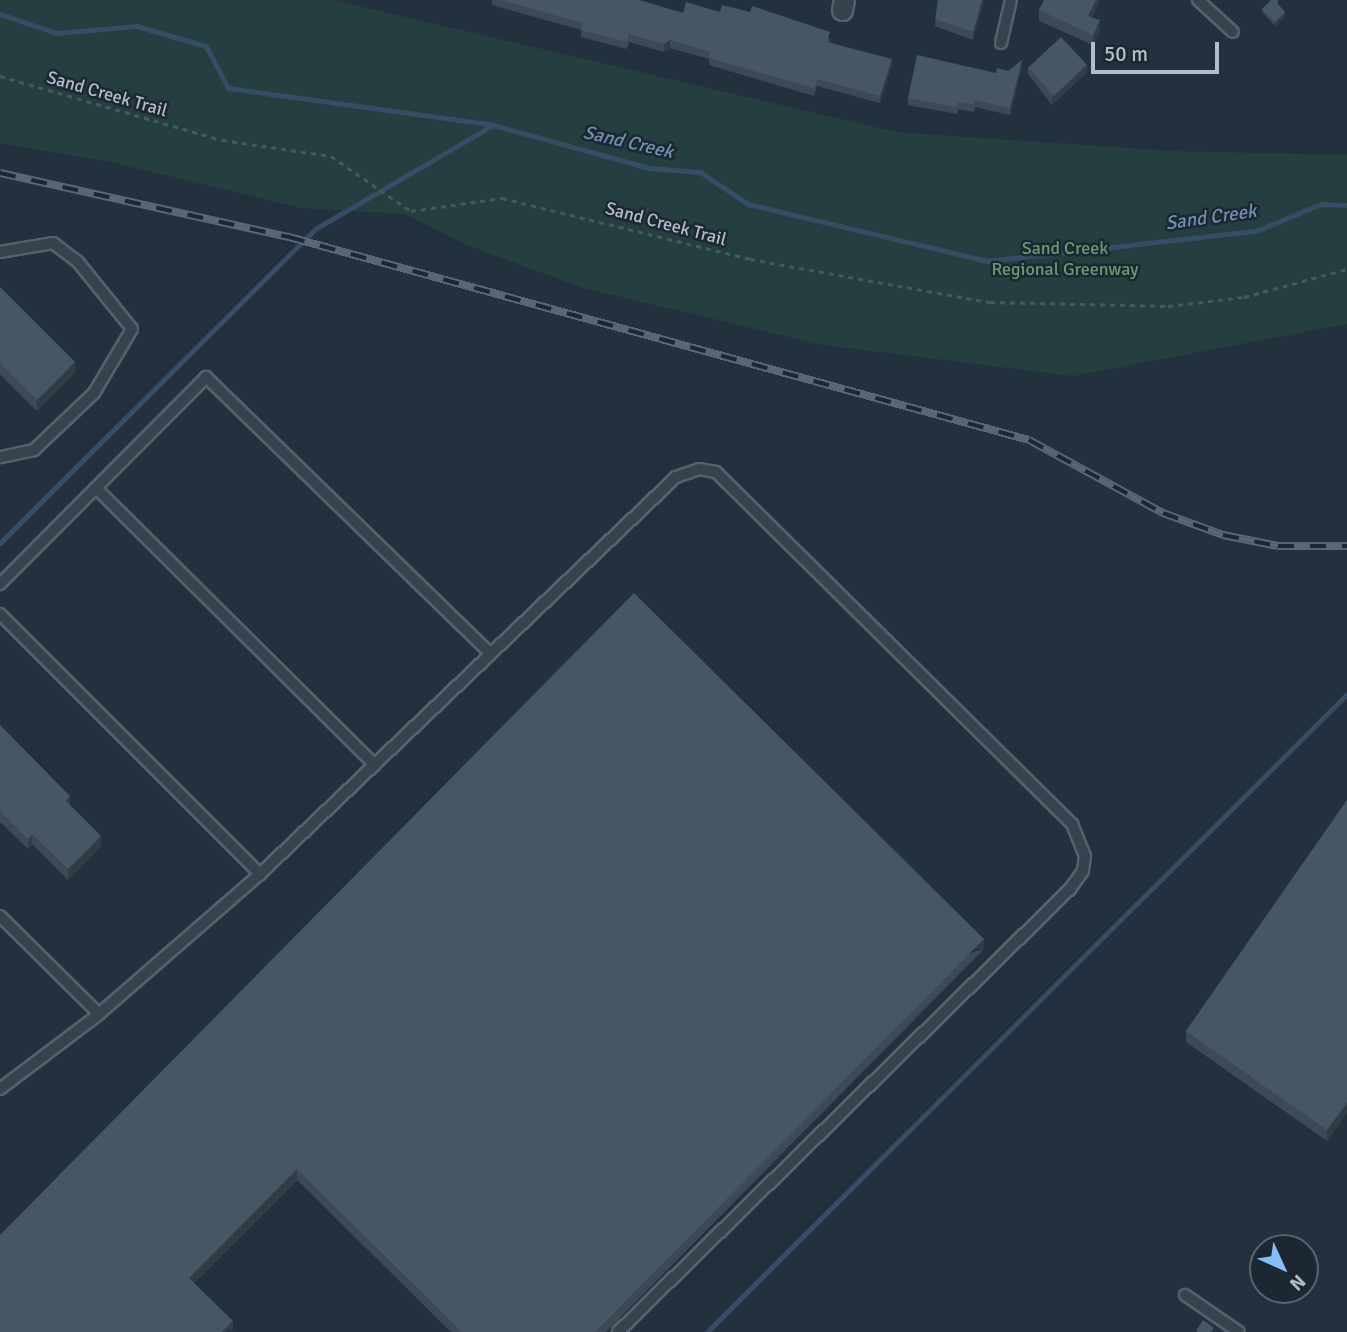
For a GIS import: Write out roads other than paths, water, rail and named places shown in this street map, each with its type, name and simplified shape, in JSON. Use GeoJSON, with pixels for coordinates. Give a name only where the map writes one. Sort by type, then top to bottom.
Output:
{"type":"FeatureCollection","features":[{"type":"Feature","properties":{"kind":"lane"},"geometry":{"type":"LineString","coordinates":[[1001,43],[1010,0]]}},
{"type":"Feature","properties":{"kind":"lane"},"geometry":{"type":"LineString","coordinates":[[1198,0],[1233,32]]}},
{"type":"Feature","properties":{"kind":"lane"},"geometry":{"type":"LineString","coordinates":[[0,252],[53,243],[78,262],[132,329],[94,393],[34,450],[0,457]]}},
{"type":"Feature","properties":{"kind":"lane"},"geometry":{"type":"LineString","coordinates":[[0,584],[206,377],[491,654]]}},
{"type":"Feature","properties":{"kind":"lane"},"geometry":{"type":"LineString","coordinates":[[0,1089],[99,1014],[260,874],[676,477],[699,469],[716,472],[1072,824],[1086,856],[1083,871],[1070,889],[618,1332]]}},
{"type":"Feature","properties":{"kind":"lane"},"geometry":{"type":"LineString","coordinates":[[96,488],[375,765]]}},
{"type":"Feature","properties":{"kind":"lane"},"geometry":{"type":"LineString","coordinates":[[0,614],[260,874]]}},
{"type":"Feature","properties":{"kind":"lane"},"geometry":{"type":"LineString","coordinates":[[0,916],[99,1014]]}},
{"type":"Feature","properties":{"kind":"lane"},"geometry":{"type":"LineString","coordinates":[[1185,1295],[1239,1332]]}},
{"type":"Feature","properties":{"kind":"waterway","name":"Sand Creek"},"geometry":{"type":"LineString","coordinates":[[0,14],[56,33],[137,26],[206,46],[228,88],[493,125],[649,168],[700,172],[748,204],[987,261],[1256,231],[1321,204],[1347,205]]}},
{"type":"Feature","properties":{"kind":"waterway"},"geometry":{"type":"LineString","coordinates":[[0,543],[315,229],[493,125]]}},
{"type":"Feature","properties":{"kind":"waterway"},"geometry":{"type":"LineString","coordinates":[[707,1332],[1347,694]]}},
{"type":"Feature","properties":{"kind":"railway"},"geometry":{"type":"LineString","coordinates":[[0,173],[289,237],[1029,440],[1163,513],[1223,535],[1278,546],[1347,546]]}},
{"type":"Feature","properties":{"kind":"park label","name":"Sand Creek Regional Greenway"},"geometry":{"type":"Point","coordinates":[1065,259]}}]}
